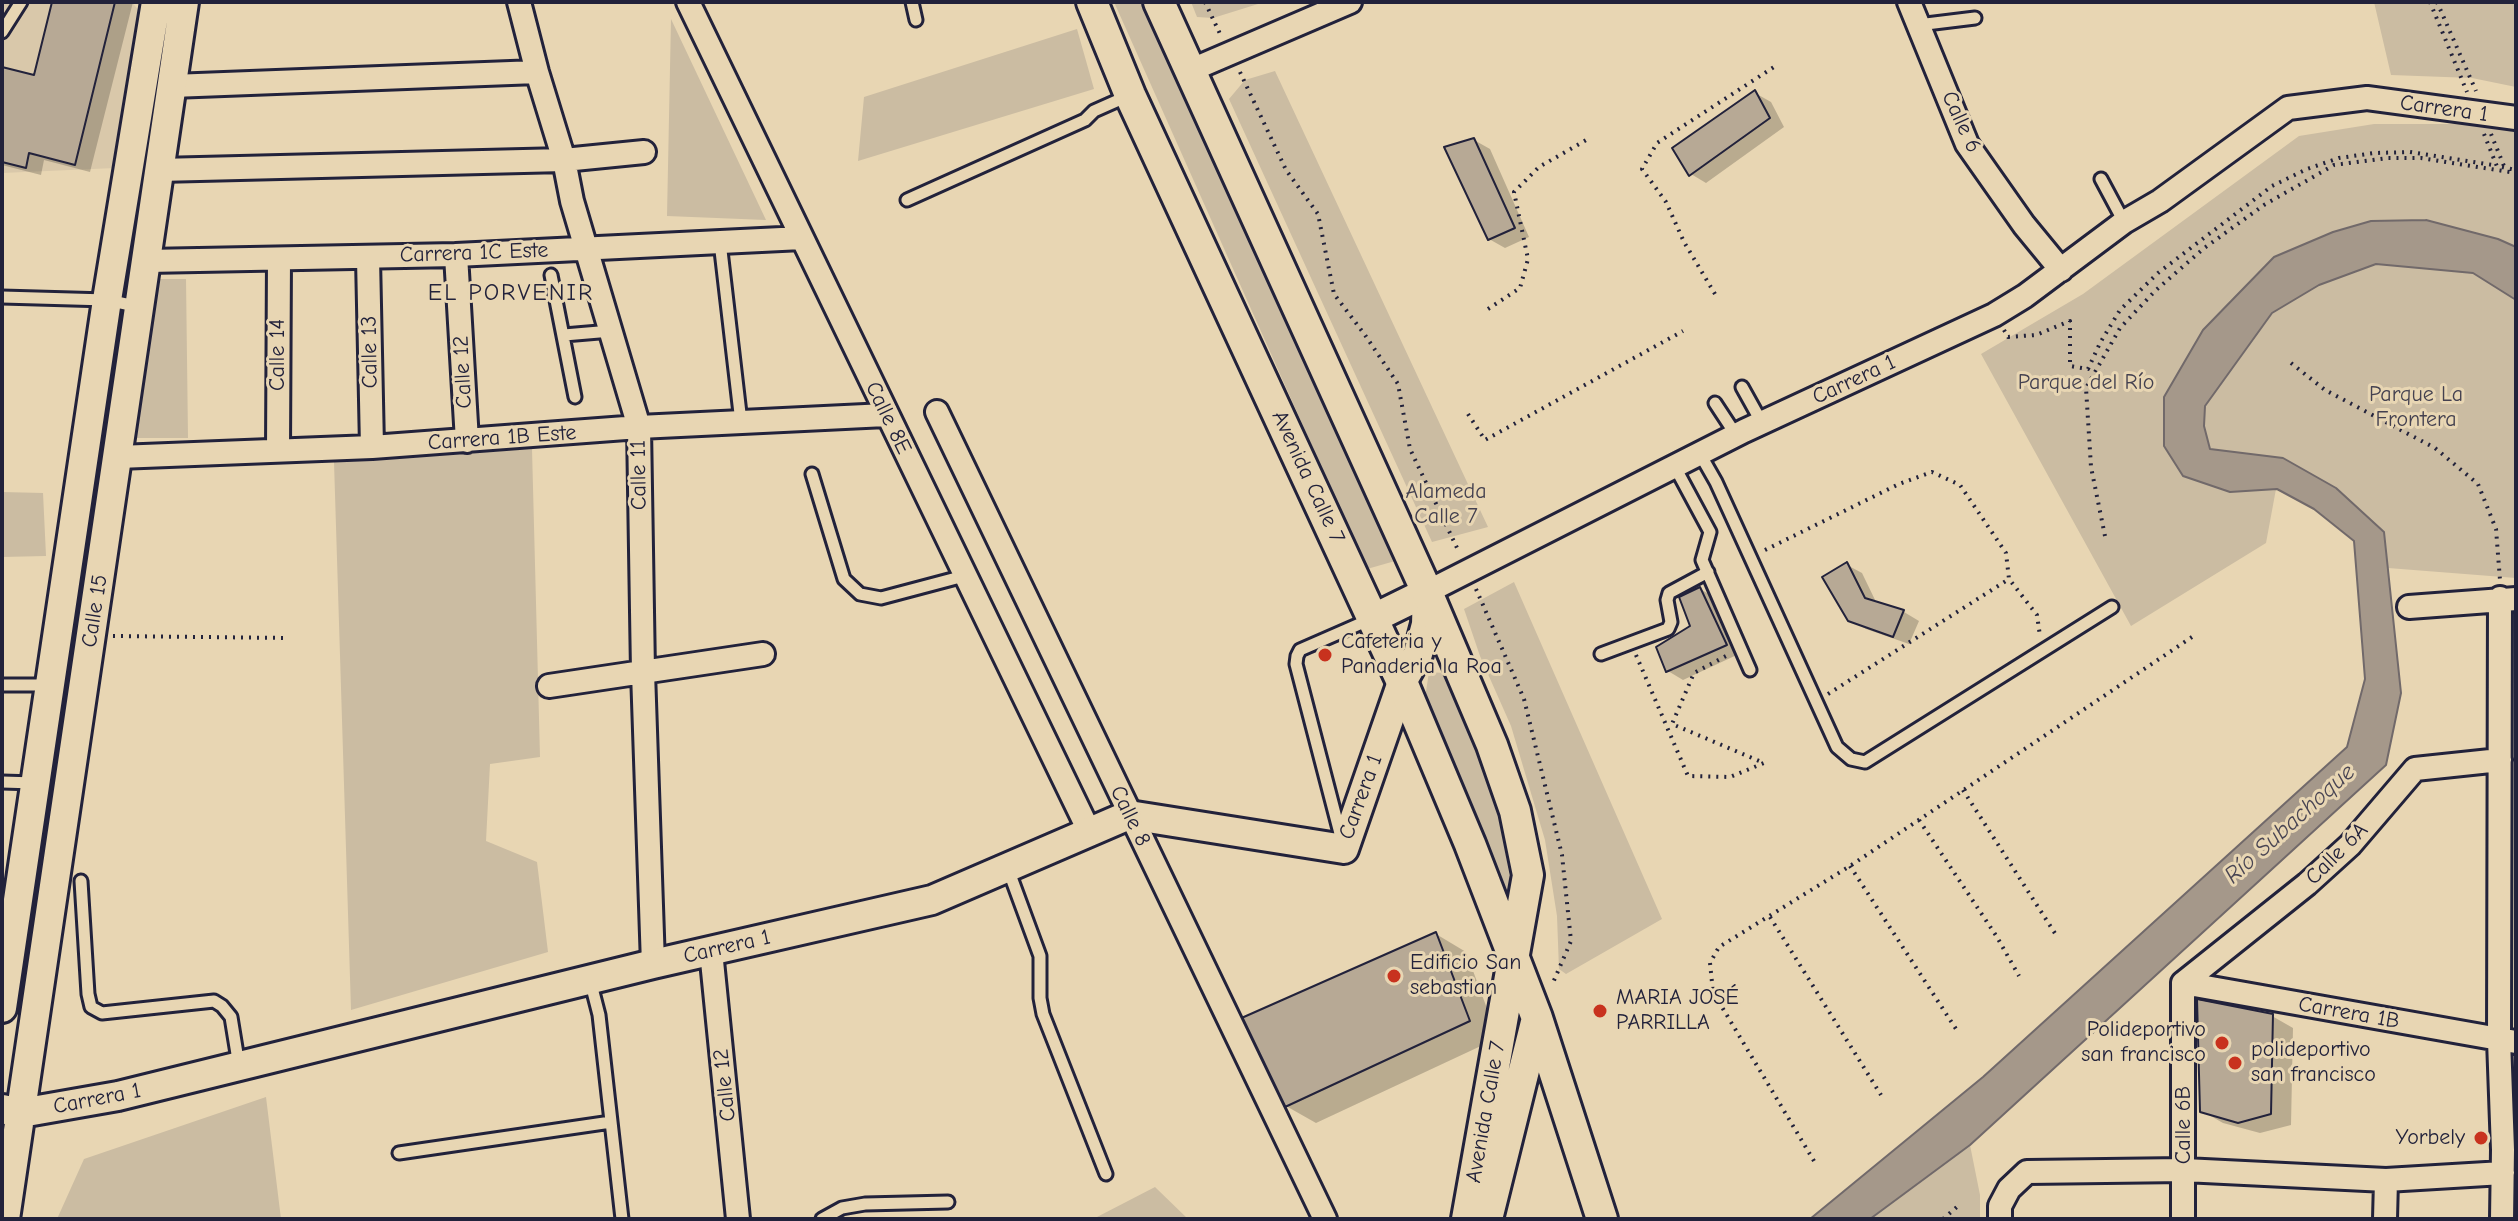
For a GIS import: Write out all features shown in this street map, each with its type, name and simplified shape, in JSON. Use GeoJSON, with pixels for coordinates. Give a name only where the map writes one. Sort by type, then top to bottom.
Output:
{"type":"FeatureCollection","features":[{"type":"Feature","properties":{"kind":"main road","name":"Avenida Calle 7"},"geometry":{"type":"LineString","coordinates":[[1092,2],[1130,95],[1374,618],[1470,844],[1537,1018],[1602,1219]]}},
{"type":"Feature","properties":{"kind":"main road","name":"Avenida Calle 7"},"geometry":{"type":"LineString","coordinates":[[1159,2],[1427,592],[1492,745],[1515,811],[1528,875],[1467,1219]]}},
{"type":"Feature","properties":{"kind":"main road","name":"Avenida Calle 7"},"geometry":{"type":"LineString","coordinates":[[1487,1219],[1537,1018]]}},
{"type":"Feature","properties":{"kind":"street","name":"Calle 15"},"geometry":{"type":"LineString","coordinates":[[2,1008],[8,921],[36,783],[107,300],[156,2]]}},
{"type":"Feature","properties":{"kind":"street","name":"Calle 15"},"geometry":{"type":"LineString","coordinates":[[5,1219],[11,1111],[62,830],[184,2]]}},
{"type":"Feature","properties":{"kind":"street","name":"Calle 11"},"geometry":{"type":"LineString","coordinates":[[519,2],[564,160],[572,201],[639,427],[653,964]]}},
{"type":"Feature","properties":{"kind":"street","name":"Calle 8E"},"geometry":{"type":"LineString","coordinates":[[688,2],[1090,833]]}},
{"type":"Feature","properties":{"kind":"street"},"geometry":{"type":"LineString","coordinates":[[1189,71],[1350,2]]}},
{"type":"Feature","properties":{"kind":"street","name":"Calle 6"},"geometry":{"type":"LineString","coordinates":[[1909,2],[1967,144],[2024,225],[2061,270]]}},
{"type":"Feature","properties":{"kind":"street"},"geometry":{"type":"LineString","coordinates":[[172,86],[537,72]]}},
{"type":"Feature","properties":{"kind":"street","name":"Carrera 1"},"geometry":{"type":"LineString","coordinates":[[11,1111],[118,1096],[590,979],[932,900],[1129,815],[1344,849],[1402,682],[1418,654],[1426,624],[1427,592],[1736,435],[1994,315],[2288,108],[2367,98],[2516,118]]}},
{"type":"Feature","properties":{"kind":"street"},"geometry":{"type":"LineString","coordinates":[[159,170],[564,160],[644,152]]}},
{"type":"Feature","properties":{"kind":"street","name":"Carrera 1C Este"},"geometry":{"type":"LineString","coordinates":[[147,261],[456,255],[802,238]]}},
{"type":"Feature","properties":{"kind":"street","name":"Calle 12"},"geometry":{"type":"LineString","coordinates":[[456,255],[467,441]]}},
{"type":"Feature","properties":{"kind":"street","name":"Calle 13"},"geometry":{"type":"LineString","coordinates":[[368,258],[372,447]]}},
{"type":"Feature","properties":{"kind":"street","name":"Calle 14"},"geometry":{"type":"LineString","coordinates":[[278,450],[279,259]]}},
{"type":"Feature","properties":{"kind":"street","name":"Calle 8"},"geometry":{"type":"LineString","coordinates":[[937,412],[1325,1219]]}},
{"type":"Feature","properties":{"kind":"street","name":"Carrera 1B Este"},"geometry":{"type":"LineString","coordinates":[[118,457],[372,447],[639,427],[886,415]]}},
{"type":"Feature","properties":{"kind":"street"},"geometry":{"type":"LineString","coordinates":[[1374,618],[1427,592]]}},
{"type":"Feature","properties":{"kind":"street"},"geometry":{"type":"LineString","coordinates":[[2409,607],[2508,598],[2500,760],[2508,1041],[2507,1158],[2502,1219]]}},
{"type":"Feature","properties":{"kind":"street"},"geometry":{"type":"LineString","coordinates":[[549,686],[763,654]]}},
{"type":"Feature","properties":{"kind":"street","name":"Calle 6A"},"geometry":{"type":"LineString","coordinates":[[2183,983],[2329,865],[2415,769],[2500,760]]}},
{"type":"Feature","properties":{"kind":"street"},"geometry":{"type":"LineString","coordinates":[[29,824],[62,830]]}},
{"type":"Feature","properties":{"kind":"street","name":"Calle 12"},"geometry":{"type":"LineString","coordinates":[[711,951],[738,1219]]}},
{"type":"Feature","properties":{"kind":"street","name":"Carrera 1B"},"geometry":{"type":"LineString","coordinates":[[2183,983],[2508,1041]]}},
{"type":"Feature","properties":{"kind":"street","name":"Calle 6B"},"geometry":{"type":"LineString","coordinates":[[2183,983],[2183,1219]]}},
{"type":"Feature","properties":{"kind":"street"},"geometry":{"type":"LineString","coordinates":[[2000,1219],[2000,1206],[2009,1189],[2027,1172],[2184,1170],[2386,1180],[2507,1158]]}},
{"type":"Feature","properties":{"kind":"street"},"geometry":{"type":"LineString","coordinates":[[2385,1219],[2386,1180]]}},
{"type":"Feature","properties":{"kind":"lane"},"geometry":{"type":"LineString","coordinates":[[2,32],[21,2]]}},
{"type":"Feature","properties":{"kind":"lane"},"geometry":{"type":"LineString","coordinates":[[912,2],[916,20]]}},
{"type":"Feature","properties":{"kind":"lane"},"geometry":{"type":"LineString","coordinates":[[1918,25],[1975,18]]}},
{"type":"Feature","properties":{"kind":"lane"},"geometry":{"type":"LineString","coordinates":[[907,200],[1085,120],[1094,111],[1130,95]]}},
{"type":"Feature","properties":{"kind":"lane"},"geometry":{"type":"LineString","coordinates":[[2101,179],[2124,222]]}},
{"type":"Feature","properties":{"kind":"lane"},"geometry":{"type":"LineString","coordinates":[[720,242],[741,422]]}},
{"type":"Feature","properties":{"kind":"lane"},"geometry":{"type":"LineString","coordinates":[[551,275],[575,397]]}},
{"type":"Feature","properties":{"kind":"lane"},"geometry":{"type":"LineString","coordinates":[[2,297],[107,300],[140,307]]}},
{"type":"Feature","properties":{"kind":"lane"},"geometry":{"type":"LineString","coordinates":[[564,335],[611,331]]}},
{"type":"Feature","properties":{"kind":"lane"},"geometry":{"type":"LineString","coordinates":[[1742,387],[1762,423]]}},
{"type":"Feature","properties":{"kind":"lane"},"geometry":{"type":"LineString","coordinates":[[1715,403],[1736,435]]}},
{"type":"Feature","properties":{"kind":"lane"},"geometry":{"type":"LineString","coordinates":[[1700,454],[1716,482],[1837,747],[1851,759],[1865,762],[2112,607]]}},
{"type":"Feature","properties":{"kind":"lane"},"geometry":{"type":"LineString","coordinates":[[1675,467],[1710,532],[1703,553],[1708,572],[1750,670]]}},
{"type":"Feature","properties":{"kind":"lane"},"geometry":{"type":"LineString","coordinates":[[812,474],[844,579],[860,594],[881,598],[964,576]]}},
{"type":"Feature","properties":{"kind":"lane"},"geometry":{"type":"LineString","coordinates":[[1601,654],[1668,629],[1671,622],[1667,600],[1669,593],[1708,572]]}},
{"type":"Feature","properties":{"kind":"lane"},"geometry":{"type":"LineString","coordinates":[[1344,849],[1296,664],[1297,656],[1300,650],[1374,618]]}},
{"type":"Feature","properties":{"kind":"lane"},"geometry":{"type":"LineString","coordinates":[[2,685],[50,685]]}},
{"type":"Feature","properties":{"kind":"lane"},"geometry":{"type":"LineString","coordinates":[[2,782],[36,783]]}},
{"type":"Feature","properties":{"kind":"lane"},"geometry":{"type":"LineString","coordinates":[[1008,869],[1040,956],[1043,1014],[1106,1174]]}},
{"type":"Feature","properties":{"kind":"lane"},"geometry":{"type":"LineString","coordinates":[[81,881],[91,1007],[102,1013],[214,1001],[231,1017],[239,1067]]}},
{"type":"Feature","properties":{"kind":"lane"},"geometry":{"type":"LineString","coordinates":[[590,979],[599,1015],[622,1219]]}},
{"type":"Feature","properties":{"kind":"lane"},"geometry":{"type":"LineString","coordinates":[[399,1153],[611,1122]]}},
{"type":"Feature","properties":{"kind":"lane"},"geometry":{"type":"LineString","coordinates":[[822,1219],[842,1208],[865,1204],[948,1202]]}},
{"type":"Feature","properties":{"kind":"path"},"geometry":{"type":"LineString","coordinates":[[1205,2],[1225,42]]}},
{"type":"Feature","properties":{"kind":"path"},"geometry":{"type":"LineString","coordinates":[[2430,2],[2505,169]]}},
{"type":"Feature","properties":{"kind":"path"},"geometry":{"type":"LineString","coordinates":[[2437,2],[2472,78],[2497,167]]}},
{"type":"Feature","properties":{"kind":"path"},"geometry":{"type":"LineString","coordinates":[[1715,294],[1684,242],[1666,202],[1642,169],[1657,143],[1777,65]]}},
{"type":"Feature","properties":{"kind":"path"},"geometry":{"type":"LineString","coordinates":[[1245,80],[1286,170],[1318,214],[1334,294],[1398,384],[1410,449],[1462,560]]}},
{"type":"Feature","properties":{"kind":"path"},"geometry":{"type":"LineString","coordinates":[[1488,309],[1520,288],[1528,259],[1514,192],[1539,167],[1588,139]]}},
{"type":"Feature","properties":{"kind":"path"},"geometry":{"type":"LineString","coordinates":[[1994,315],[2008,337],[2036,335],[2070,321],[2070,366],[2088,369],[2120,310],[2148,282],[2272,186],[2307,169],[2339,158],[2410,152],[2516,171]]}},
{"type":"Feature","properties":{"kind":"path"},"geometry":{"type":"LineString","coordinates":[[2105,536],[2091,467],[2086,388],[2120,328],[2155,291],[2203,249],[2264,205],[2334,165],[2388,158],[2421,158],[2497,167]]}},
{"type":"Feature","properties":{"kind":"path"},"geometry":{"type":"LineString","coordinates":[[1468,414],[1485,440],[1683,331]]}},
{"type":"Feature","properties":{"kind":"path"},"geometry":{"type":"LineString","coordinates":[[2291,363],[2325,390],[2435,448],[2478,484],[2496,529],[2508,598]]}},
{"type":"Feature","properties":{"kind":"path"},"geometry":{"type":"LineString","coordinates":[[1750,557],[1899,484],[1932,472],[1960,485],[2006,553],[2009,579],[2037,615],[2042,651]]}},
{"type":"Feature","properties":{"kind":"path"},"geometry":{"type":"LineString","coordinates":[[1816,702],[2009,579]]}},
{"type":"Feature","properties":{"kind":"path"},"geometry":{"type":"LineString","coordinates":[[91,636],[288,638]]}},
{"type":"Feature","properties":{"kind":"path"},"geometry":{"type":"LineString","coordinates":[[1814,1161],[1713,992],[1710,963],[1719,947],[1850,866],[2192,637]]}},
{"type":"Feature","properties":{"kind":"path"},"geometry":{"type":"LineString","coordinates":[[1631,643],[1688,776],[1730,777],[1764,763],[1672,724],[1694,673],[1740,648]]}},
{"type":"Feature","properties":{"kind":"path"},"geometry":{"type":"LineString","coordinates":[[1963,790],[2058,938]]}},
{"type":"Feature","properties":{"kind":"path"},"geometry":{"type":"LineString","coordinates":[[1919,820],[1997,937],[2019,976]]}},
{"type":"Feature","properties":{"kind":"path"},"geometry":{"type":"LineString","coordinates":[[1850,866],[1956,1029]]}},
{"type":"Feature","properties":{"kind":"path"},"geometry":{"type":"LineString","coordinates":[[1770,917],[1881,1095]]}},
{"type":"Feature","properties":{"kind":"path"},"geometry":{"type":"LineString","coordinates":[[1943,1219],[1958,1206]]}},
{"type":"Feature","properties":{"kind":"shaded area"},"geometry":{"type":"Polygon","coordinates":[[[2,2],[132,2],[139,11],[115,168],[2,173],[2,2]]]}},
{"type":"Feature","properties":{"kind":"green space"},"geometry":{"type":"Polygon","coordinates":[[[1114,2],[1142,2],[1395,561],[1367,569],[1114,2]]]}},
{"type":"Feature","properties":{"kind":"green space"},"geometry":{"type":"Polygon","coordinates":[[[1191,2],[1258,4],[1213,18],[1197,17],[1191,2]]]}},
{"type":"Feature","properties":{"kind":"green space"},"geometry":{"type":"Polygon","coordinates":[[[2374,2],[2516,2],[2516,87],[2472,78],[2391,75],[2374,2]]]}},
{"type":"Feature","properties":{"kind":"green space"},"geometry":{"type":"Polygon","coordinates":[[[671,19],[766,220],[667,216],[671,19]]]}},
{"type":"Feature","properties":{"kind":"green space"},"geometry":{"type":"Polygon","coordinates":[[[1077,29],[1094,89],[858,161],[864,97],[1077,29]]]}},
{"type":"Feature","properties":{"kind":"green space","name":"Alameda Calle 7"},"geometry":{"type":"Polygon","coordinates":[[[1275,71],[1488,527],[1432,542],[1229,99],[1245,80],[1275,71]]]}},
{"type":"Feature","properties":{"kind":"green space","name":"Parque del Río"},"geometry":{"type":"Polygon","coordinates":[[[2374,124],[2485,124],[2516,128],[2516,247],[2498,239],[2426,220],[2371,221],[2333,232],[2164,446],[2183,476],[2230,492],[2276,489],[2266,543],[2131,626],[1981,354],[2083,294],[2299,136],[2374,124]]]}},
{"type":"Feature","properties":{"kind":"green space","name":"Parque La Frontera"},"geometry":{"type":"Polygon","coordinates":[[[2377,264],[2473,273],[2516,300],[2516,578],[2388,568],[2384,531],[2283,458],[2210,449],[2204,426],[2205,406],[2272,313],[2319,285],[2377,264]]]}},
{"type":"Feature","properties":{"kind":"green space"},"geometry":{"type":"Polygon","coordinates":[[[159,279],[186,279],[188,438],[132,438],[159,279]]]}},
{"type":"Feature","properties":{"kind":"green space"},"geometry":{"type":"Polygon","coordinates":[[[532,449],[540,757],[490,764],[486,841],[537,862],[548,952],[351,1010],[334,462],[532,449]]]}},
{"type":"Feature","properties":{"kind":"green space"},"geometry":{"type":"Polygon","coordinates":[[[2,492],[43,493],[46,556],[2,557],[2,492]]]}},
{"type":"Feature","properties":{"kind":"green space","name":"Alameda Calle 7"},"geometry":{"type":"Polygon","coordinates":[[[1514,582],[1662,919],[1566,974],[1559,969],[1557,916],[1545,840],[1511,726],[1480,656],[1464,609],[1514,582]]]}},
{"type":"Feature","properties":{"kind":"green space"},"geometry":{"type":"Polygon","coordinates":[[[1429,672],[1444,673],[1495,789],[1518,927],[1425,698],[1429,672]]]}},
{"type":"Feature","properties":{"kind":"green space"},"geometry":{"type":"Polygon","coordinates":[[[266,1097],[281,1219],[57,1219],[84,1159],[266,1097]]]}},
{"type":"Feature","properties":{"kind":"green space"},"geometry":{"type":"Polygon","coordinates":[[[1970,1145],[1980,1195],[1980,1219],[1870,1219],[1970,1145]]]}},
{"type":"Feature","properties":{"kind":"green space"},"geometry":{"type":"Polygon","coordinates":[[[1155,1187],[1188,1219],[1097,1219],[1097,1217],[1155,1187]]]}},
{"type":"Feature","properties":{"kind":"water","name":"Río Subachoque"},"geometry":{"type":"Polygon","coordinates":[[[2426,220],[2498,239],[2516,247],[2516,300],[2473,273],[2376,264],[2319,285],[2272,313],[2205,406],[2204,426],[2210,449],[2283,458],[2336,488],[2384,532],[2401,693],[2386,765],[1970,1145],[1870,1219],[1810,1219],[1983,1077],[2347,747],[2365,679],[2354,541],[2314,509],[2277,489],[2230,492],[2183,476],[2164,446],[2164,397],[2203,330],[2274,257],[2333,232],[2371,221],[2426,220]]]}},
{"type":"Feature","properties":{"kind":"building"},"geometry":{"type":"Polygon","coordinates":[[[52,2],[115,2],[75,165],[29,153],[26,168],[2,162],[2,67],[34,75],[52,2]]]}},
{"type":"Feature","properties":{"kind":"building"},"geometry":{"type":"Polygon","coordinates":[[[1755,90],[1770,118],[1689,176],[1672,148],[1755,90]]]}},
{"type":"Feature","properties":{"kind":"building"},"geometry":{"type":"Polygon","coordinates":[[[1474,138],[1515,228],[1488,240],[1444,147],[1474,138]]]}},
{"type":"Feature","properties":{"kind":"building"},"geometry":{"type":"Polygon","coordinates":[[[1847,562],[1865,598],[1904,610],[1893,637],[1848,621],[1822,577],[1847,562]]]}},
{"type":"Feature","properties":{"kind":"building"},"geometry":{"type":"Polygon","coordinates":[[[1700,587],[1727,645],[1666,672],[1656,647],[1690,626],[1679,597],[1700,587]]]}},
{"type":"Feature","properties":{"kind":"building","name":"Edificio San sebastian"},"geometry":{"type":"Polygon","coordinates":[[[1436,932],[1470,1021],[1285,1107],[1237,1020],[1436,932]]]}},
{"type":"Feature","properties":{"kind":"building","name":"polideportivo san francisco"},"geometry":{"type":"Polygon","coordinates":[[[2197,999],[2273,1014],[2271,1114],[2238,1123],[2200,1112],[2197,999]]]}},
{"type":"Feature","properties":{"kind":"place","name":"Cafeteria y Panaderia la Roa"},"geometry":{"type":"Point","coordinates":[1325,655]}},
{"type":"Feature","properties":{"kind":"place","name":"Edificio San sebastian"},"geometry":{"type":"Point","coordinates":[1394,976]}},
{"type":"Feature","properties":{"kind":"place","name":"MARIA JOSÉ PARRILLA"},"geometry":{"type":"Point","coordinates":[1600,1011]}},
{"type":"Feature","properties":{"kind":"place","name":"Polideportivo san francisco"},"geometry":{"type":"Point","coordinates":[2222,1043]}},
{"type":"Feature","properties":{"kind":"place","name":"polideportivo san francisco"},"geometry":{"type":"Point","coordinates":[2235,1063]}},
{"type":"Feature","properties":{"kind":"place","name":"Yorbely"},"geometry":{"type":"Point","coordinates":[2481,1138]}},
{"type":"Feature","properties":{"kind":"district","name":"EL PORVENIR"},"geometry":{"type":"Point","coordinates":[511,293]}}]}
